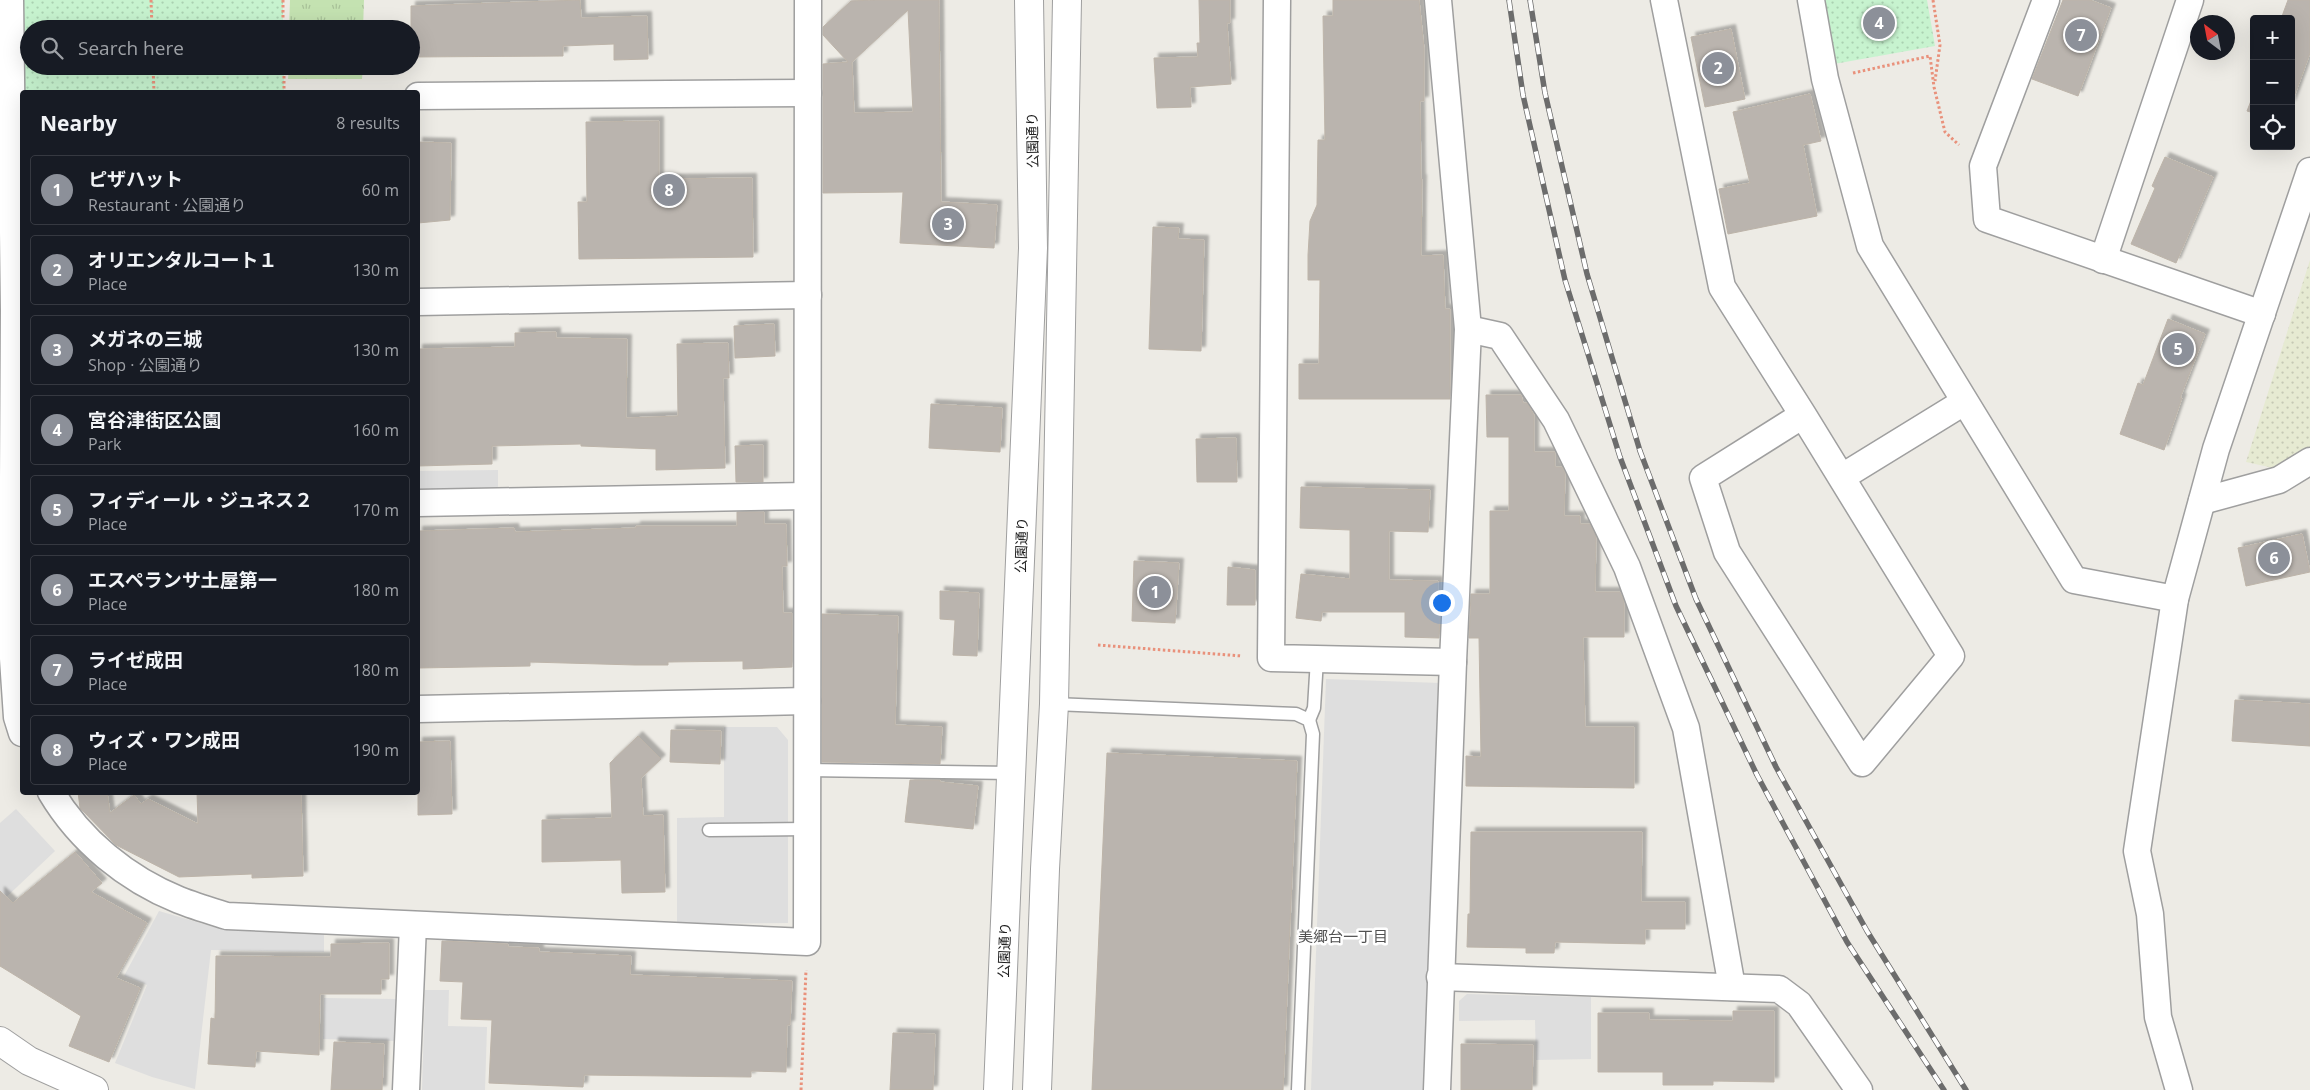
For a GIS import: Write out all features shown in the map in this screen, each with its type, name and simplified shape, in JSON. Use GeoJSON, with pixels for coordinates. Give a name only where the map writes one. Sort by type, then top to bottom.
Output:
{"type":"FeatureCollection","features":[{"type":"Feature","properties":{"kind":"street"},"geometry":{"type":"LineString","coordinates":[[10,0],[17,99],[18,511],[6,644],[20,717]]}},
{"type":"Feature","properties":{"kind":"street"},"geometry":{"type":"LineString","coordinates":[[53,795],[60,808],[94,846],[127,873],[178,900],[226,916],[807,942],[808,0]]}},
{"type":"Feature","properties":{"kind":"street","name":"公園通り"},"geometry":{"type":"LineString","coordinates":[[998,1090],[1033,248],[1029,0]]}},
{"type":"Feature","properties":{"kind":"street"},"geometry":{"type":"LineString","coordinates":[[1037,1090],[1045,869],[1054,704],[1067,0]]}},
{"type":"Feature","properties":{"kind":"street"},"geometry":{"type":"LineString","coordinates":[[1277,0],[1271,658],[1453,662]]}},
{"type":"Feature","properties":{"kind":"street"},"geometry":{"type":"LineString","coordinates":[[1436,1090],[1468,329],[1438,0]]}},
{"type":"Feature","properties":{"kind":"street"},"geometry":{"type":"LineString","coordinates":[[1664,0],[1722,287],[1804,415],[1951,656],[1862,763],[1727,552],[1703,478],[1804,415]]}},
{"type":"Feature","properties":{"kind":"street"},"geometry":{"type":"LineString","coordinates":[[1811,0],[1825,79],[1870,246],[1964,402],[2074,580],[2175,599]]}},
{"type":"Feature","properties":{"kind":"street"},"geometry":{"type":"LineString","coordinates":[[2046,0],[1983,166],[1987,219],[2262,314]]}},
{"type":"Feature","properties":{"kind":"street"},"geometry":{"type":"LineString","coordinates":[[2103,260],[2183,2]]}},
{"type":"Feature","properties":{"kind":"street"},"geometry":{"type":"LineString","coordinates":[[420,96],[808,93]]}},
{"type":"Feature","properties":{"kind":"street"},"geometry":{"type":"LineString","coordinates":[[2178,1090],[2158,1017],[2150,914],[2138,851],[2175,599],[2216,450],[2310,171]]}},
{"type":"Feature","properties":{"kind":"street"},"geometry":{"type":"LineString","coordinates":[[420,302],[808,295]]}},
{"type":"Feature","properties":{"kind":"street"},"geometry":{"type":"LineString","coordinates":[[1468,329],[1500,336],[1556,420],[1627,567],[1686,728],[1732,987]]}},
{"type":"Feature","properties":{"kind":"street"},"geometry":{"type":"LineString","coordinates":[[1842,478],[1964,402]]}},
{"type":"Feature","properties":{"kind":"street"},"geometry":{"type":"LineString","coordinates":[[2202,501],[2279,480],[2310,462]]}},
{"type":"Feature","properties":{"kind":"street"},"geometry":{"type":"LineString","coordinates":[[420,503],[807,496]]}},
{"type":"Feature","properties":{"kind":"street"},"geometry":{"type":"LineString","coordinates":[[420,709],[807,701]]}},
{"type":"Feature","properties":{"kind":"street"},"geometry":{"type":"LineString","coordinates":[[406,1090],[413,925]]}},
{"type":"Feature","properties":{"kind":"street"},"geometry":{"type":"LineString","coordinates":[[1440,977],[1779,989],[1799,1004],[1859,1090]]}},
{"type":"Feature","properties":{"kind":"street"},"geometry":{"type":"LineString","coordinates":[[0,1041],[29,1061],[94,1090]]}},
{"type":"Feature","properties":{"kind":"lane"},"geometry":{"type":"LineString","coordinates":[[1298,1090],[1313,734],[1309,720],[1314,708],[1317,659]]}},
{"type":"Feature","properties":{"kind":"lane"},"geometry":{"type":"LineString","coordinates":[[1054,704],[1296,714],[1309,720]]}},
{"type":"Feature","properties":{"kind":"lane"},"geometry":{"type":"LineString","coordinates":[[807,770],[1012,773]]}},
{"type":"Feature","properties":{"kind":"lane"},"geometry":{"type":"LineString","coordinates":[[709,830],[807,829]]}},
{"type":"Feature","properties":{"kind":"path"},"geometry":{"type":"LineString","coordinates":[[151,0],[152,20]]}},
{"type":"Feature","properties":{"kind":"path"},"geometry":{"type":"LineString","coordinates":[[283,0],[283,20]]}},
{"type":"Feature","properties":{"kind":"path"},"geometry":{"type":"LineString","coordinates":[[1933,0],[1940,45],[1934,87]]}},
{"type":"Feature","properties":{"kind":"path"},"geometry":{"type":"LineString","coordinates":[[1825,79],[1930,56],[1934,87],[1945,132],[1983,166]]}},
{"type":"Feature","properties":{"kind":"path"},"geometry":{"type":"LineString","coordinates":[[153,75],[154,90]]}},
{"type":"Feature","properties":{"kind":"path"},"geometry":{"type":"LineString","coordinates":[[284,75],[284,90]]}},
{"type":"Feature","properties":{"kind":"path"},"geometry":{"type":"LineString","coordinates":[[1098,645],[1271,658]]}},
{"type":"Feature","properties":{"kind":"path"},"geometry":{"type":"LineString","coordinates":[[801,1090],[807,942]]}},
{"type":"Feature","properties":{"kind":"green space"},"geometry":{"type":"Polygon","coordinates":[[[12,0],[283,0],[283,20],[20,20],[20,74],[12,0]]]}},
{"type":"Feature","properties":{"kind":"green space"},"geometry":{"type":"Polygon","coordinates":[[[290,0],[364,0],[363,20],[289,20],[290,0]]]}},
{"type":"Feature","properties":{"kind":"green space"},"geometry":{"type":"Polygon","coordinates":[[[1823,0],[1927,0],[1935,46],[1834,64],[1823,0]]]}},
{"type":"Feature","properties":{"kind":"green space"},"geometry":{"type":"Polygon","coordinates":[[[20,75],[284,75],[284,90],[22,90],[20,75]]]}},
{"type":"Feature","properties":{"kind":"green space"},"geometry":{"type":"Polygon","coordinates":[[[288,75],[362,75],[362,79],[288,79],[288,75]]]}},
{"type":"Feature","properties":{"kind":"green space"},"geometry":{"type":"Polygon","coordinates":[[[2310,260],[2310,447],[2278,469],[2246,462],[2310,260]]]}},
{"type":"Feature","properties":{"kind":"shaded area"},"geometry":{"type":"Polygon","coordinates":[[[498,470],[498,493],[420,493],[420,471],[498,470]]]}},
{"type":"Feature","properties":{"kind":"shaded area"},"geometry":{"type":"Polygon","coordinates":[[[1326,679],[1440,683],[1425,1090],[1311,1090],[1326,679]]]}},
{"type":"Feature","properties":{"kind":"shaded area"},"geometry":{"type":"Polygon","coordinates":[[[724,727],[777,727],[788,740],[788,923],[677,924],[677,818],[724,817],[724,727]]]}},
{"type":"Feature","properties":{"kind":"shaded area"},"geometry":{"type":"Polygon","coordinates":[[[16,809],[55,851],[0,903],[0,823],[16,809]]]}},
{"type":"Feature","properties":{"kind":"shaded area"},"geometry":{"type":"Polygon","coordinates":[[[159,911],[214,927],[324,934],[324,952],[211,950],[195,1089],[152,1077],[115,1063],[147,985],[124,976],[159,911]]]}},
{"type":"Feature","properties":{"kind":"shaded area"},"geometry":{"type":"Polygon","coordinates":[[[425,990],[449,990],[448,1026],[487,1027],[485,1090],[422,1090],[425,990]]]}},
{"type":"Feature","properties":{"kind":"shaded area"},"geometry":{"type":"Polygon","coordinates":[[[1467,994],[1591,997],[1591,1059],[1536,1060],[1535,1020],[1459,1021],[1459,1001],[1467,994]]]}},
{"type":"Feature","properties":{"kind":"shaded area"},"geometry":{"type":"Polygon","coordinates":[[[324,998],[397,999],[396,1041],[323,1039],[324,998]]]}},
{"type":"Feature","properties":{"kind":"building"},"geometry":{"type":"Polygon","coordinates":[[[580,0],[581,18],[647,16],[648,59],[614,60],[614,44],[563,46],[563,56],[420,57],[420,20],[411,20],[411,6],[580,0]]]}},
{"type":"Feature","properties":{"kind":"building"},"geometry":{"type":"Polygon","coordinates":[[[939,0],[941,202],[997,205],[994,248],[900,243],[903,192],[823,193],[823,64],[848,62],[823,35],[823,27],[851,1],[939,0]],[[908,10],[852,62],[854,113],[913,112],[908,10]]]}},
{"type":"Feature","properties":{"kind":"building"},"geometry":{"type":"Polygon","coordinates":[[[1199,0],[1230,0],[1230,23],[1227,23],[1231,84],[1190,87],[1191,107],[1157,108],[1154,58],[1198,57],[1197,43],[1200,43],[1199,0]]]}},
{"type":"Feature","properties":{"kind":"building"},"geometry":{"type":"Polygon","coordinates":[[[1333,0],[1419,0],[1424,49],[1424,101],[1420,101],[1421,256],[1443,255],[1445,309],[1450,309],[1450,399],[1299,399],[1299,364],[1319,364],[1320,280],[1308,280],[1308,255],[1310,221],[1317,205],[1318,140],[1325,140],[1323,16],[1333,16],[1333,0]]]}},
{"type":"Feature","properties":{"kind":"building"},"geometry":{"type":"Polygon","coordinates":[[[2063,0],[2090,0],[2111,8],[2078,96],[2032,79],[2063,0]]]}},
{"type":"Feature","properties":{"kind":"building"},"geometry":{"type":"Polygon","coordinates":[[[2288,0],[2310,0],[2310,53],[2295,94],[2295,15],[2282,15],[2288,0]]]}},
{"type":"Feature","properties":{"kind":"building"},"geometry":{"type":"Polygon","coordinates":[[[1731,29],[1745,99],[1705,107],[1691,37],[1731,29]]]}},
{"type":"Feature","properties":{"kind":"building"},"geometry":{"type":"Polygon","coordinates":[[[1810,94],[1821,141],[1803,145],[1817,216],[1728,234],[1719,189],[1750,183],[1733,112],[1810,94]]]}},
{"type":"Feature","properties":{"kind":"building"},"geometry":{"type":"Polygon","coordinates":[[[659,121],[659,179],[752,178],[753,257],[579,259],[578,202],[587,202],[586,122],[659,121]]]}},
{"type":"Feature","properties":{"kind":"building"},"geometry":{"type":"Polygon","coordinates":[[[420,142],[451,143],[450,220],[420,223],[420,142]]]}},
{"type":"Feature","properties":{"kind":"building"},"geometry":{"type":"Polygon","coordinates":[[[2165,157],[2213,177],[2176,263],[2131,244],[2155,188],[2152,186],[2165,157]]]}},
{"type":"Feature","properties":{"kind":"building"},"geometry":{"type":"Polygon","coordinates":[[[1153,227],[1179,228],[1178,239],[1204,240],[1201,351],[1149,349],[1153,227]]]}},
{"type":"Feature","properties":{"kind":"building"},"geometry":{"type":"Polygon","coordinates":[[[2168,319],[2205,334],[2180,398],[2182,398],[2164,450],[2120,434],[2138,383],[2143,385],[2168,319]]]}},
{"type":"Feature","properties":{"kind":"building"},"geometry":{"type":"Polygon","coordinates":[[[774,324],[775,356],[735,358],[734,326],[774,324]]]}},
{"type":"Feature","properties":{"kind":"building"},"geometry":{"type":"Polygon","coordinates":[[[556,332],[556,338],[627,339],[626,418],[678,416],[677,344],[728,343],[729,378],[723,378],[725,468],[656,470],[656,449],[581,446],[581,444],[492,446],[492,464],[420,466],[420,349],[515,347],[515,333],[556,332]]]}},
{"type":"Feature","properties":{"kind":"building"},"geometry":{"type":"Polygon","coordinates":[[[1486,395],[1521,395],[1523,403],[1527,403],[1534,415],[1534,452],[1555,452],[1555,467],[1562,467],[1565,473],[1564,516],[1580,516],[1580,524],[1590,524],[1596,536],[1595,592],[1620,592],[1624,602],[1624,637],[1583,637],[1585,727],[1634,727],[1634,788],[1466,786],[1466,756],[1481,757],[1479,638],[1469,638],[1471,594],[1490,594],[1490,511],[1509,511],[1509,437],[1487,437],[1486,395]]]}},
{"type":"Feature","properties":{"kind":"building"},"geometry":{"type":"Polygon","coordinates":[[[931,404],[1002,408],[1000,452],[929,448],[931,404]]]}},
{"type":"Feature","properties":{"kind":"building"},"geometry":{"type":"Polygon","coordinates":[[[1236,438],[1237,482],[1197,482],[1196,439],[1236,438]]]}},
{"type":"Feature","properties":{"kind":"building"},"geometry":{"type":"Polygon","coordinates":[[[763,445],[763,482],[736,482],[735,446],[763,445]]]}},
{"type":"Feature","properties":{"kind":"building"},"geometry":{"type":"Polygon","coordinates":[[[1301,487],[1430,490],[1428,532],[1389,531],[1389,580],[1438,581],[1438,594],[1441,594],[1439,638],[1405,637],[1405,612],[1322,612],[1321,621],[1296,618],[1301,574],[1350,579],[1350,530],[1300,528],[1301,487]]]}},
{"type":"Feature","properties":{"kind":"building"},"geometry":{"type":"Polygon","coordinates":[[[737,512],[764,512],[764,524],[786,524],[787,566],[782,566],[783,613],[792,613],[792,667],[743,669],[743,661],[668,662],[668,665],[530,662],[530,666],[420,668],[420,531],[514,528],[515,532],[636,528],[636,526],[737,526],[737,512]]]}},
{"type":"Feature","properties":{"kind":"building"},"geometry":{"type":"Polygon","coordinates":[[[2302,534],[2310,572],[2246,586],[2238,548],[2302,534]]]}},
{"type":"Feature","properties":{"kind":"building"},"geometry":{"type":"Polygon","coordinates":[[[1134,561],[1179,563],[1175,623],[1132,621],[1134,561]]]}},
{"type":"Feature","properties":{"kind":"building"},"geometry":{"type":"Polygon","coordinates":[[[1228,567],[1255,570],[1255,605],[1227,605],[1228,567]]]}},
{"type":"Feature","properties":{"kind":"building"},"geometry":{"type":"Polygon","coordinates":[[[940,591],[979,593],[977,656],[953,655],[955,620],[940,619],[940,591]]]}},
{"type":"Feature","properties":{"kind":"building"},"geometry":{"type":"Polygon","coordinates":[[[822,614],[898,616],[895,725],[942,727],[940,764],[822,762],[822,614]]]}},
{"type":"Feature","properties":{"kind":"building"},"geometry":{"type":"Polygon","coordinates":[[[2235,700],[2310,704],[2310,746],[2232,741],[2235,700]]]}},
{"type":"Feature","properties":{"kind":"building"},"geometry":{"type":"Polygon","coordinates":[[[671,730],[721,731],[720,764],[670,762],[671,730]]]}},
{"type":"Feature","properties":{"kind":"building"},"geometry":{"type":"Polygon","coordinates":[[[638,736],[661,759],[641,778],[643,816],[663,815],[665,892],[622,893],[621,860],[542,862],[542,820],[612,818],[610,763],[638,736]]]}},
{"type":"Feature","properties":{"kind":"building"},"geometry":{"type":"Polygon","coordinates":[[[450,741],[452,814],[418,815],[420,742],[450,741]]]}},
{"type":"Feature","properties":{"kind":"building"},"geometry":{"type":"Polygon","coordinates":[[[1107,753],[1297,761],[1283,1090],[1092,1090],[1107,753]]]}},
{"type":"Feature","properties":{"kind":"building"},"geometry":{"type":"Polygon","coordinates":[[[910,780],[940,780],[940,782],[978,786],[973,829],[905,822],[910,780]]]}},
{"type":"Feature","properties":{"kind":"building"},"geometry":{"type":"Polygon","coordinates":[[[78,795],[107,795],[110,813],[134,795],[141,804],[148,799],[198,824],[197,795],[301,795],[303,876],[252,878],[252,874],[179,877],[116,845],[80,808],[78,795]]]}},
{"type":"Feature","properties":{"kind":"building"},"geometry":{"type":"Polygon","coordinates":[[[1471,832],[1642,832],[1641,902],[1685,902],[1685,929],[1645,929],[1645,944],[1555,942],[1554,953],[1526,953],[1526,948],[1467,947],[1468,914],[1470,914],[1471,832]]]}},
{"type":"Feature","properties":{"kind":"building"},"geometry":{"type":"Polygon","coordinates":[[[75,852],[102,883],[91,892],[147,923],[116,978],[140,988],[109,1062],[69,1046],[81,1016],[0,966],[0,891],[13,903],[75,852]]]}},
{"type":"Feature","properties":{"kind":"building"},"geometry":{"type":"Polygon","coordinates":[[[442,941],[508,944],[508,947],[539,948],[539,952],[631,956],[630,975],[792,981],[790,1025],[787,1025],[786,1072],[751,1071],[751,1077],[584,1075],[583,1087],[489,1083],[492,1020],[461,1019],[463,982],[440,981],[442,941]]]}},
{"type":"Feature","properties":{"kind":"building"},"geometry":{"type":"Polygon","coordinates":[[[389,943],[389,979],[381,979],[381,994],[320,994],[319,1055],[256,1051],[255,1067],[208,1064],[211,1018],[215,1019],[216,956],[331,957],[331,944],[389,943]]]}},
{"type":"Feature","properties":{"kind":"building"},"geometry":{"type":"Polygon","coordinates":[[[1733,1011],[1774,1011],[1774,1082],[1713,1081],[1713,1085],[1663,1085],[1663,1072],[1598,1072],[1598,1013],[1649,1013],[1649,1020],[1733,1021],[1733,1011]]]}},
{"type":"Feature","properties":{"kind":"building"},"geometry":{"type":"Polygon","coordinates":[[[893,1033],[935,1034],[933,1090],[890,1090],[893,1033]]]}},
{"type":"Feature","properties":{"kind":"building"},"geometry":{"type":"Polygon","coordinates":[[[334,1042],[384,1044],[382,1090],[331,1090],[334,1042]]]}},
{"type":"Feature","properties":{"kind":"building"},"geometry":{"type":"Polygon","coordinates":[[[1461,1044],[1533,1045],[1532,1090],[1461,1090],[1461,1044]]]}},
{"type":"Feature","properties":{"kind":"railway"},"geometry":{"type":"LineString","coordinates":[[1509,0],[1523,95],[1565,280],[1620,457],[1676,606],[1757,775],[1847,942],[1944,1090]]}},
{"type":"Feature","properties":{"kind":"railway"},"geometry":{"type":"LineString","coordinates":[[1530,0],[1545,93],[1587,274],[1640,451],[1696,599],[1776,767],[1867,931],[1966,1090]]}},
{"type":"Feature","properties":{"kind":"place","name":"宮谷津街区公園"},"geometry":{"type":"Point","coordinates":[1879,23]}},
{"type":"Feature","properties":{"kind":"place","name":"ライゼ成田"},"geometry":{"type":"Point","coordinates":[2081,35]}},
{"type":"Feature","properties":{"kind":"place","name":"オリエンタルコート１"},"geometry":{"type":"Point","coordinates":[1718,68]}},
{"type":"Feature","properties":{"kind":"place","name":"ウィズ・ワン成田"},"geometry":{"type":"Point","coordinates":[669,190]}},
{"type":"Feature","properties":{"kind":"place","name":"メガネの三城"},"geometry":{"type":"Point","coordinates":[948,224]}},
{"type":"Feature","properties":{"kind":"place","name":"フィディール・ジュネス２"},"geometry":{"type":"Point","coordinates":[2178,349]}},
{"type":"Feature","properties":{"kind":"place","name":"エスペランサ土屋第一"},"geometry":{"type":"Point","coordinates":[2274,558]}},
{"type":"Feature","properties":{"kind":"place","name":"ピザハット"},"geometry":{"type":"Point","coordinates":[1155,592]}},
{"type":"Feature","properties":{"kind":"district","name":"美郷台一丁目"},"geometry":{"type":"Point","coordinates":[1343,936]}}]}
